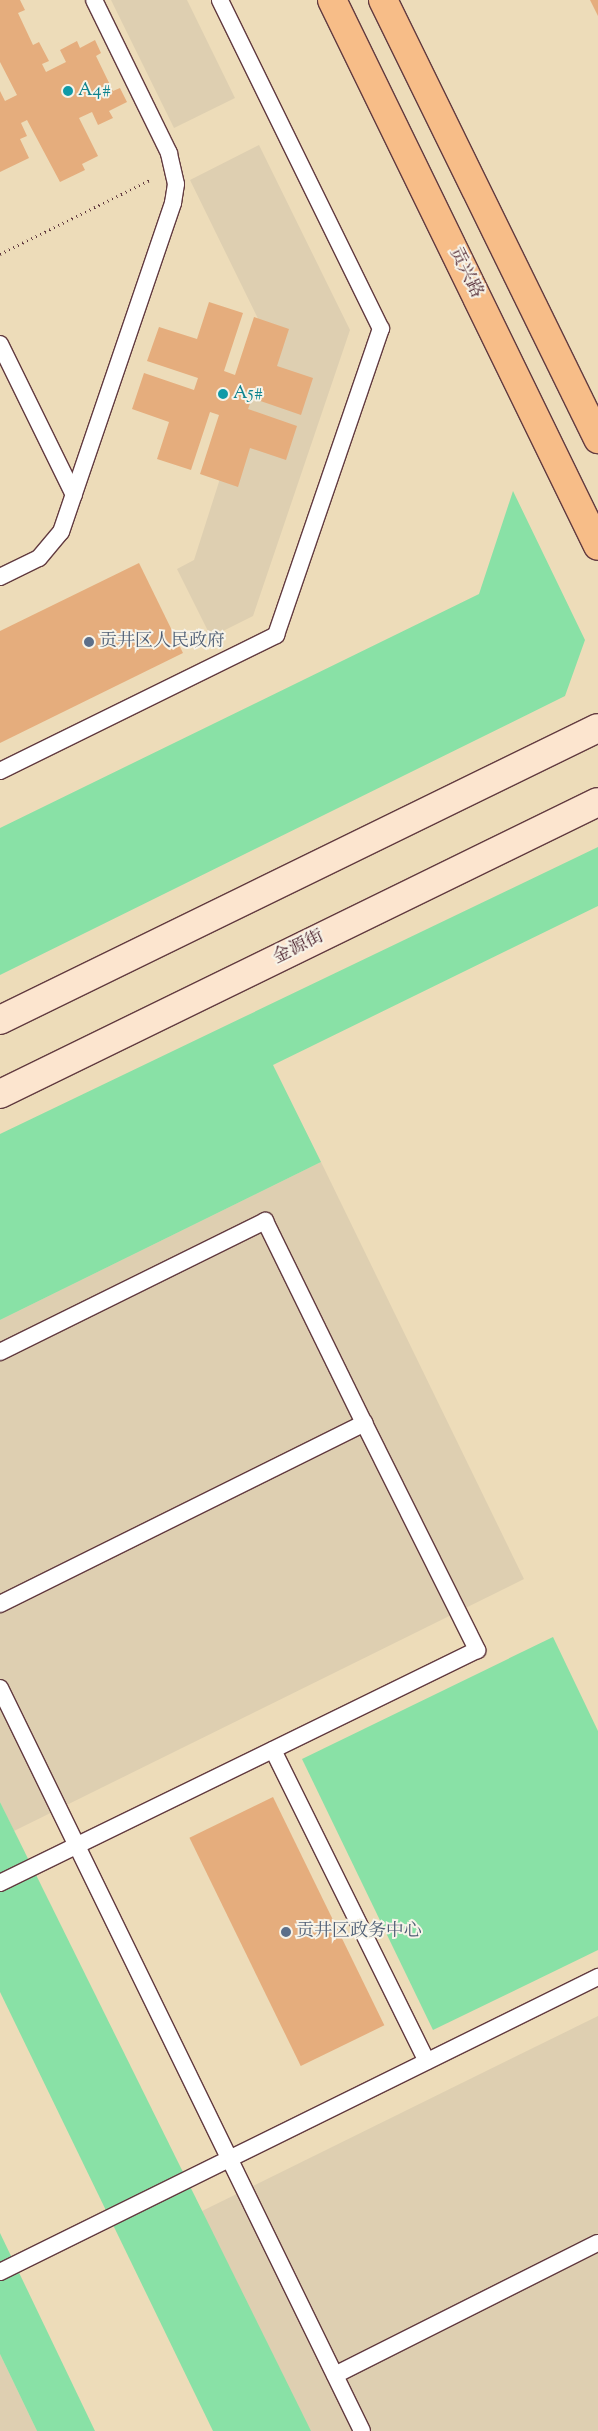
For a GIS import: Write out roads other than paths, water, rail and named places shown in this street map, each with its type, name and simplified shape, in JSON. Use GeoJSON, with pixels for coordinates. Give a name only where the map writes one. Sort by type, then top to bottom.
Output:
{"type":"FeatureCollection","features":[{"type":"Feature","properties":{"kind":"main road","name":"贡兴路"},"geometry":{"type":"LineString","coordinates":[[332,0],[598,546]]}},
{"type":"Feature","properties":{"kind":"main road"},"geometry":{"type":"LineString","coordinates":[[384,0],[598,439]]}},
{"type":"Feature","properties":{"kind":"main road"},"geometry":{"type":"LineString","coordinates":[[0,1020],[598,728]]}},
{"type":"Feature","properties":{"kind":"main road","name":"金源街"},"geometry":{"type":"LineString","coordinates":[[0,1094],[598,802]]}},
{"type":"Feature","properties":{"kind":"lane"},"geometry":{"type":"LineString","coordinates":[[0,576],[52,547],[74,495],[173,203],[174,168],[94,0]]}},
{"type":"Feature","properties":{"kind":"lane"},"geometry":{"type":"LineString","coordinates":[[0,770],[276,635],[381,329],[220,0]]}},
{"type":"Feature","properties":{"kind":"lane"},"geometry":{"type":"LineString","coordinates":[[0,344],[74,495]]}},
{"type":"Feature","properties":{"kind":"lane"},"geometry":{"type":"LineString","coordinates":[[0,1352],[265,1221],[477,1650],[0,1883]]}},
{"type":"Feature","properties":{"kind":"lane"},"geometry":{"type":"LineString","coordinates":[[0,1604],[364,1423]]}},
{"type":"Feature","properties":{"kind":"lane"},"geometry":{"type":"LineString","coordinates":[[0,1688],[362,2431]]}},
{"type":"Feature","properties":{"kind":"lane"},"geometry":{"type":"LineString","coordinates":[[273,1750],[427,2061]]}},
{"type":"Feature","properties":{"kind":"lane"},"geometry":{"type":"LineString","coordinates":[[0,2272],[598,1977]]}},
{"type":"Feature","properties":{"kind":"lane"},"geometry":{"type":"LineString","coordinates":[[335,2375],[598,2243]]}},
{"type":"Feature","properties":{"kind":"place","name":"A4#"},"geometry":{"type":"Point","coordinates":[68,91]}},
{"type":"Feature","properties":{"kind":"place","name":"A5#"},"geometry":{"type":"Point","coordinates":[223,394]}},
{"type":"Feature","properties":{"kind":"place","name":"贡井区人民政府"},"geometry":{"type":"Point","coordinates":[89,642]}},
{"type":"Feature","properties":{"kind":"place","name":"贡井区政务中心"},"geometry":{"type":"Point","coordinates":[286,1932]}}]}
